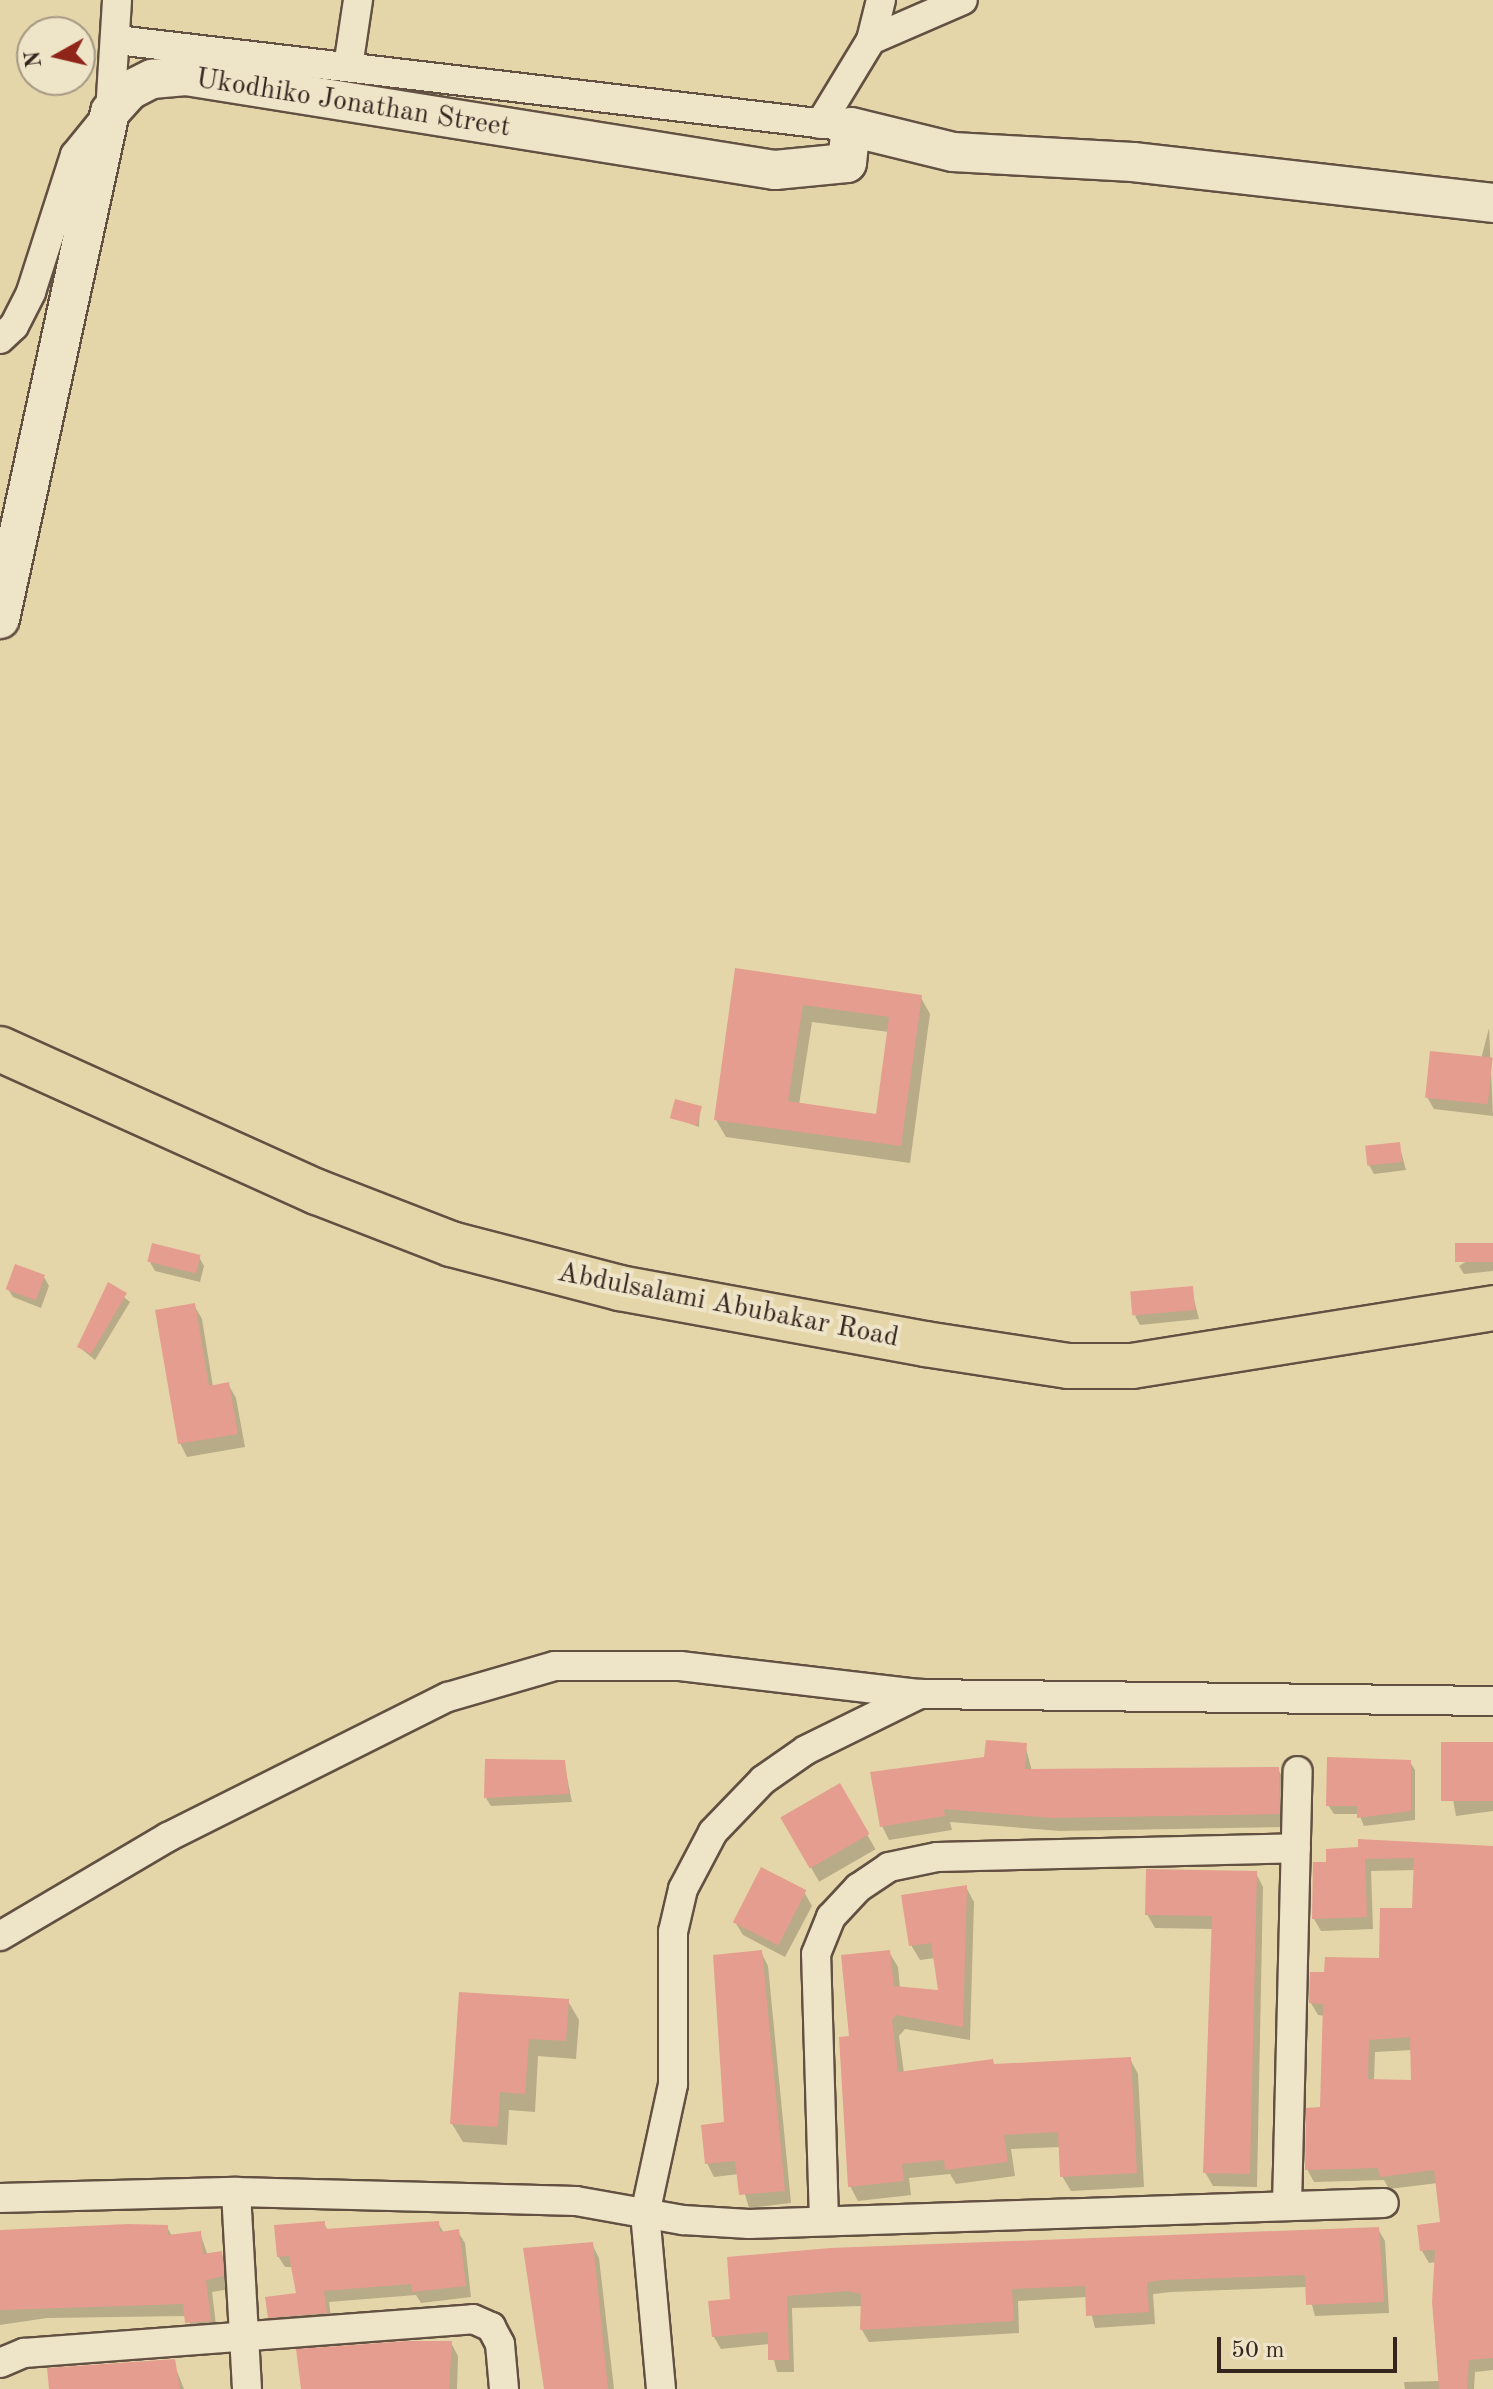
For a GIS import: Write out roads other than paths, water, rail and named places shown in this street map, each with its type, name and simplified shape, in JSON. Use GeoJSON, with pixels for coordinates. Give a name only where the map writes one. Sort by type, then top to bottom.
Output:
{"type":"FeatureCollection","features":[{"type":"Feature","properties":{"kind":"main road","name":"Abdulsalami Abubakar Road"},"geometry":{"type":"LineString","coordinates":[[0,1049],[317,1192],[451,1244],[620,1288],[925,1344],[1068,1366],[1132,1366],[1493,1308]]}},
{"type":"Feature","properties":{"kind":"street"},"geometry":{"type":"LineString","coordinates":[[0,619],[110,112],[117,40],[117,0]]}},
{"type":"Feature","properties":{"kind":"street"},"geometry":{"type":"LineString","coordinates":[[348,67],[358,0]]}},
{"type":"Feature","properties":{"kind":"street"},"geometry":{"type":"LineString","coordinates":[[836,126],[871,40],[881,0]]}},
{"type":"Feature","properties":{"kind":"street"},"geometry":{"type":"LineString","coordinates":[[871,40],[963,0]]}},
{"type":"Feature","properties":{"kind":"street"},"geometry":{"type":"LineString","coordinates":[[117,40],[836,126],[953,152],[1133,162],[1493,203]]}},
{"type":"Feature","properties":{"kind":"street","name":"Ukodhiko Jonathan Street"},"geometry":{"type":"LineString","coordinates":[[110,112],[130,90],[152,79],[186,76],[775,170],[847,163],[836,126]]}},
{"type":"Feature","properties":{"kind":"street"},"geometry":{"type":"LineString","coordinates":[[0,339],[14,326],[31,292],[75,155],[110,112]]}},
{"type":"Feature","properties":{"kind":"street"},"geometry":{"type":"LineString","coordinates":[[0,1936],[168,1837],[448,1697],[555,1666],[680,1666],[920,1694],[1493,1701]]}},
{"type":"Feature","properties":{"kind":"street"},"geometry":{"type":"LineString","coordinates":[[661,2389],[645,2214],[673,2084],[673,1932],[683,1889],[713,1832],[763,1780],[806,1750],[920,1694]]}},
{"type":"Feature","properties":{"kind":"street"},"geometry":{"type":"LineString","coordinates":[[1287,2206],[1298,1771]]}},
{"type":"Feature","properties":{"kind":"street"},"geometry":{"type":"LineString","coordinates":[[824,2221],[816,1954],[831,1917],[858,1888],[889,1867],[937,1857],[1296,1848]]}},
{"type":"Feature","properties":{"kind":"street"},"geometry":{"type":"LineString","coordinates":[[236,2192],[247,2389]]}},
{"type":"Feature","properties":{"kind":"street"},"geometry":{"type":"LineString","coordinates":[[0,2198],[236,2192],[576,2201],[705,2222],[1384,2203]]}},
{"type":"Feature","properties":{"kind":"street"},"geometry":{"type":"LineString","coordinates":[[0,2363],[24,2353],[473,2319],[491,2327],[500,2344],[504,2389]]}}]}
